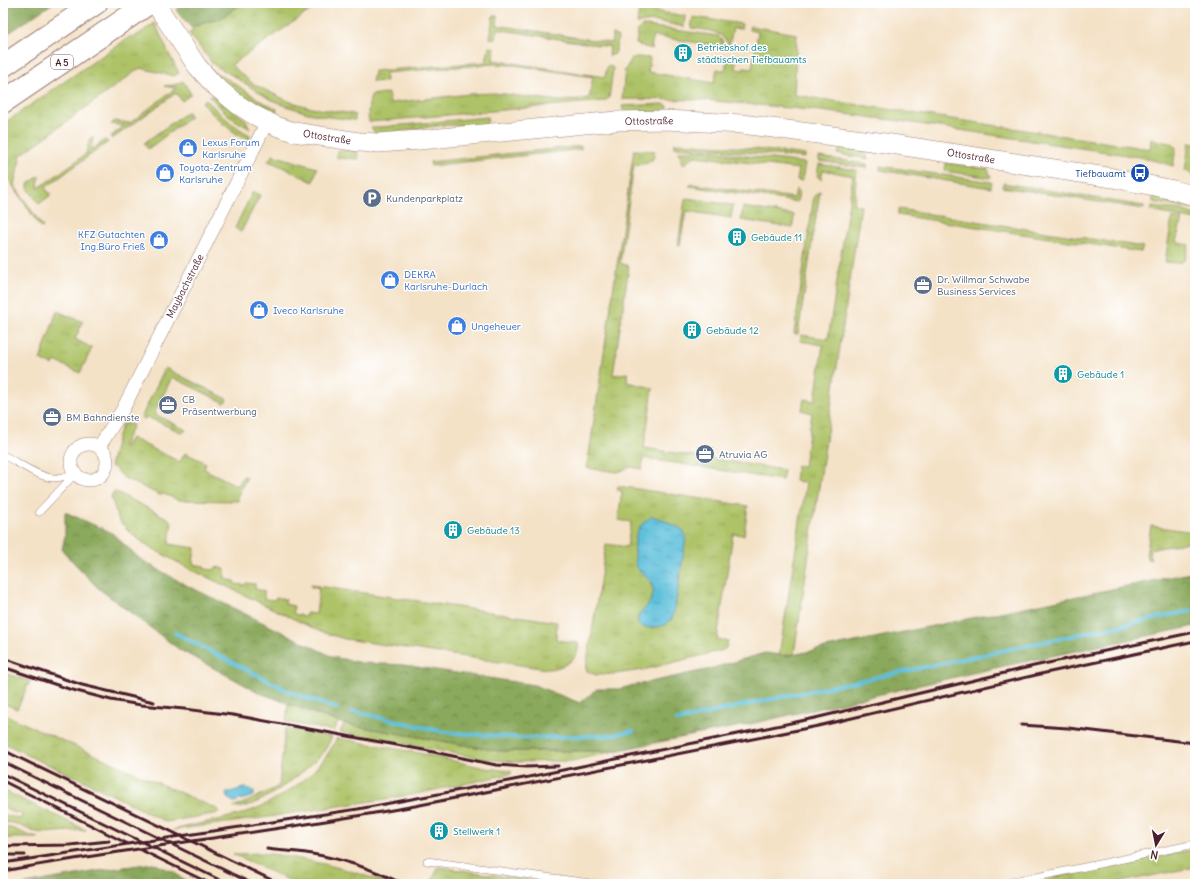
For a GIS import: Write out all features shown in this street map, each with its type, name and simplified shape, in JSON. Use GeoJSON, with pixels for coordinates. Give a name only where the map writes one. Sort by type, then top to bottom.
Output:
{"type":"FeatureCollection","features":[{"type":"Feature","properties":{"kind":"highway"},"geometry":{"type":"LineString","coordinates":[[3,66],[96,3]]}},
{"type":"Feature","properties":{"kind":"highway","name":"A 5"},"geometry":{"type":"LineString","coordinates":[[3,102],[149,3]]}},
{"type":"Feature","properties":{"kind":"main road","name":"Ottostraße"},"geometry":{"type":"LineString","coordinates":[[155,3],[197,66],[214,85],[237,104],[267,122],[294,132],[369,143],[420,140],[616,121],[665,120],[742,124],[1113,178],[1174,190],[1195,196]]}},
{"type":"Feature","properties":{"kind":"street","name":"Maybachstraße"},"geometry":{"type":"LineString","coordinates":[[99,447],[123,409],[267,122]]}},
{"type":"Feature","properties":{"kind":"street"},"geometry":{"type":"LineString","coordinates":[[87,444],[99,447],[106,456],[107,462],[102,474],[97,478],[87,480],[82,479],[75,474],[72,470],[72,454],[81,446],[87,444]]}},
{"type":"Feature","properties":{"kind":"lane"},"geometry":{"type":"LineString","coordinates":[[3,455],[52,478],[75,474]]}},
{"type":"Feature","properties":{"kind":"lane"},"geometry":{"type":"LineString","coordinates":[[39,512],[75,474]]}},
{"type":"Feature","properties":{"kind":"lane"},"geometry":{"type":"LineString","coordinates":[[1003,884],[1195,844]]}},
{"type":"Feature","properties":{"kind":"lane"},"geometry":{"type":"LineString","coordinates":[[427,861],[598,884]]}},
{"type":"Feature","properties":{"kind":"green space"},"geometry":{"type":"Polygon","coordinates":[[[3,3],[53,3],[3,37],[3,3]]]}},
{"type":"Feature","properties":{"kind":"green space"},"geometry":{"type":"Polygon","coordinates":[[[186,3],[243,3],[221,18],[191,27],[176,10],[186,3]]]}},
{"type":"Feature","properties":{"kind":"green space"},"geometry":{"type":"Polygon","coordinates":[[[243,3],[321,3],[231,65],[253,84],[288,101],[312,108],[354,114],[355,120],[308,113],[286,106],[268,98],[214,65],[189,33],[193,30],[191,27],[221,18],[243,3]]]}},
{"type":"Feature","properties":{"kind":"green space"},"geometry":{"type":"Polygon","coordinates":[[[642,4],[654,5],[654,11],[685,16],[684,27],[655,22],[643,22],[637,24],[639,9],[642,4]]]}},
{"type":"Feature","properties":{"kind":"green space"},"geometry":{"type":"Polygon","coordinates":[[[493,16],[498,16],[497,25],[611,43],[613,34],[618,37],[615,54],[609,56],[610,47],[497,29],[496,39],[490,38],[493,16]]]}},
{"type":"Feature","properties":{"kind":"green space"},"geometry":{"type":"Polygon","coordinates":[[[693,17],[742,24],[741,29],[733,28],[729,46],[718,34],[708,30],[691,28],[693,17]]]}},
{"type":"Feature","properties":{"kind":"green space"},"geometry":{"type":"Polygon","coordinates":[[[155,23],[179,73],[174,76],[140,68],[21,155],[14,185],[43,227],[41,228],[3,171],[3,124],[131,36],[133,38],[155,23]]]}},
{"type":"Feature","properties":{"kind":"green space"},"geometry":{"type":"Polygon","coordinates":[[[642,26],[718,36],[722,40],[725,47],[653,36],[651,49],[636,44],[638,30],[642,26]]]}},
{"type":"Feature","properties":{"kind":"green space"},"geometry":{"type":"Polygon","coordinates":[[[750,26],[797,34],[794,95],[1150,149],[1151,139],[1173,144],[1176,148],[1173,166],[1140,157],[822,111],[703,100],[622,99],[625,70],[632,58],[650,58],[648,72],[714,83],[717,69],[725,71],[727,60],[736,62],[736,69],[752,69],[758,32],[749,30],[750,26]]]}},
{"type":"Feature","properties":{"kind":"green space"},"geometry":{"type":"Polygon","coordinates":[[[489,47],[495,48],[493,60],[605,77],[607,66],[612,67],[609,98],[604,101],[369,122],[368,112],[371,95],[388,93],[390,103],[469,94],[496,93],[560,101],[589,98],[593,77],[513,65],[494,64],[385,73],[386,81],[372,82],[374,71],[486,62],[489,47]]]}},
{"type":"Feature","properties":{"kind":"green space"},"geometry":{"type":"Polygon","coordinates":[[[208,69],[277,109],[275,116],[248,103],[208,69]]]}},
{"type":"Feature","properties":{"kind":"green space"},"geometry":{"type":"Polygon","coordinates":[[[183,81],[191,94],[182,101],[176,93],[112,139],[110,137],[124,126],[111,124],[115,121],[130,123],[176,88],[164,86],[174,85],[183,81]]]}},
{"type":"Feature","properties":{"kind":"green space"},"geometry":{"type":"Polygon","coordinates":[[[209,96],[214,96],[246,120],[250,129],[230,117],[209,96]]]}},
{"type":"Feature","properties":{"kind":"green space"},"geometry":{"type":"Polygon","coordinates":[[[206,99],[226,119],[250,135],[249,141],[235,133],[218,119],[202,102],[206,99]]]}},
{"type":"Feature","properties":{"kind":"green space"},"geometry":{"type":"Polygon","coordinates":[[[663,104],[668,106],[667,112],[625,112],[622,106],[663,104]]]}},
{"type":"Feature","properties":{"kind":"green space"},"geometry":{"type":"Polygon","coordinates":[[[187,112],[189,113],[189,118],[148,149],[144,143],[187,112]]]}},
{"type":"Feature","properties":{"kind":"green space"},"geometry":{"type":"Polygon","coordinates":[[[487,117],[488,121],[485,126],[481,127],[450,125],[376,135],[371,127],[381,127],[487,117]]]}},
{"type":"Feature","properties":{"kind":"green space"},"geometry":{"type":"Polygon","coordinates":[[[93,137],[91,150],[105,140],[108,142],[45,188],[51,195],[39,204],[28,188],[28,184],[39,176],[38,188],[86,154],[89,140],[93,137]]]}},
{"type":"Feature","properties":{"kind":"green space"},"geometry":{"type":"Polygon","coordinates":[[[674,143],[772,151],[805,155],[805,158],[674,147],[674,143]]]}},
{"type":"Feature","properties":{"kind":"green space"},"geometry":{"type":"Polygon","coordinates":[[[1189,143],[1195,144],[1195,175],[1185,171],[1189,143]]]}},
{"type":"Feature","properties":{"kind":"green space"},"geometry":{"type":"Polygon","coordinates":[[[581,146],[581,149],[566,151],[431,166],[430,162],[581,146]]]}},
{"type":"Feature","properties":{"kind":"green space"},"geometry":{"type":"Polygon","coordinates":[[[843,146],[865,150],[868,159],[837,154],[843,146]]]}},
{"type":"Feature","properties":{"kind":"green space"},"geometry":{"type":"Polygon","coordinates":[[[634,150],[655,151],[651,161],[634,165],[620,263],[629,266],[613,375],[628,373],[627,382],[653,388],[644,448],[784,470],[782,480],[643,458],[642,469],[631,467],[618,472],[587,468],[634,150]]]}},
{"type":"Feature","properties":{"kind":"green space"},"geometry":{"type":"Polygon","coordinates":[[[337,151],[357,151],[359,159],[337,158],[337,151]]]}},
{"type":"Feature","properties":{"kind":"green space"},"geometry":{"type":"Polygon","coordinates":[[[679,151],[706,151],[805,163],[802,181],[797,180],[799,169],[695,156],[682,164],[679,151]]]}},
{"type":"Feature","properties":{"kind":"green space"},"geometry":{"type":"Polygon","coordinates":[[[273,155],[317,168],[313,182],[268,161],[273,155]]]}},
{"type":"Feature","properties":{"kind":"green space"},"geometry":{"type":"Polygon","coordinates":[[[819,157],[867,164],[867,168],[819,161],[819,157]]]}},
{"type":"Feature","properties":{"kind":"green space"},"geometry":{"type":"Polygon","coordinates":[[[946,163],[988,169],[991,178],[945,171],[946,163]]]}},
{"type":"Feature","properties":{"kind":"green space"},"geometry":{"type":"Polygon","coordinates":[[[819,164],[857,170],[854,205],[861,206],[794,654],[779,656],[806,483],[795,481],[797,465],[804,466],[812,413],[802,410],[804,399],[815,401],[823,345],[800,341],[801,335],[828,339],[853,176],[823,170],[821,180],[817,176],[819,164]]]}},
{"type":"Feature","properties":{"kind":"green space"},"geometry":{"type":"Polygon","coordinates":[[[880,166],[992,182],[991,188],[880,170],[880,166]]]}},
{"type":"Feature","properties":{"kind":"green space"},"geometry":{"type":"Polygon","coordinates":[[[1003,183],[1144,206],[1144,209],[1002,187],[1003,183]]]}},
{"type":"Feature","properties":{"kind":"green space"},"geometry":{"type":"Polygon","coordinates":[[[692,184],[794,198],[796,189],[799,192],[797,202],[689,186],[692,184]]]}},
{"type":"Feature","properties":{"kind":"green space"},"geometry":{"type":"Polygon","coordinates":[[[253,191],[260,195],[241,232],[235,228],[253,191]]]}},
{"type":"Feature","properties":{"kind":"green space"},"geometry":{"type":"Polygon","coordinates":[[[820,191],[798,334],[794,334],[814,196],[820,191]]]}},
{"type":"Feature","properties":{"kind":"green space"},"geometry":{"type":"Polygon","coordinates":[[[1153,195],[1195,206],[1195,210],[1153,202],[1153,195]]]}},
{"type":"Feature","properties":{"kind":"green space"},"geometry":{"type":"Polygon","coordinates":[[[686,198],[733,205],[731,218],[686,211],[680,245],[678,245],[686,198]]]}},
{"type":"Feature","properties":{"kind":"green space"},"geometry":{"type":"Polygon","coordinates":[[[743,207],[794,215],[793,228],[741,220],[743,207]]]}},
{"type":"Feature","properties":{"kind":"green space"},"geometry":{"type":"Polygon","coordinates":[[[1152,207],[1181,210],[1195,215],[1195,220],[1151,211],[1152,207]]]}},
{"type":"Feature","properties":{"kind":"green space"},"geometry":{"type":"Polygon","coordinates":[[[898,209],[1143,247],[1141,252],[898,215],[898,209]]]}},
{"type":"Feature","properties":{"kind":"green space"},"geometry":{"type":"Polygon","coordinates":[[[1172,218],[1182,219],[1176,242],[1189,245],[1185,260],[1178,263],[1165,262],[1172,218]]]}},
{"type":"Feature","properties":{"kind":"green space"},"geometry":{"type":"Polygon","coordinates":[[[57,311],[83,322],[75,339],[92,348],[80,373],[55,361],[53,365],[40,360],[57,311]]]}},
{"type":"Feature","properties":{"kind":"green space"},"geometry":{"type":"Polygon","coordinates":[[[165,368],[227,399],[225,403],[172,377],[154,414],[186,430],[183,433],[147,417],[144,419],[141,418],[165,368]]]}},
{"type":"Feature","properties":{"kind":"green space"},"geometry":{"type":"Polygon","coordinates":[[[126,423],[133,425],[123,446],[125,448],[131,438],[180,462],[185,453],[206,463],[204,469],[238,486],[243,476],[247,477],[238,496],[238,501],[178,500],[164,494],[160,495],[124,478],[110,466],[122,424],[126,423]]]}},
{"type":"Feature","properties":{"kind":"green space"},"geometry":{"type":"Polygon","coordinates":[[[618,486],[748,506],[744,535],[733,534],[717,639],[728,641],[726,648],[723,650],[643,670],[597,675],[588,672],[586,669],[606,544],[627,547],[631,522],[618,520],[622,491],[617,490],[618,486]]]}},
{"type":"Feature","properties":{"kind":"green space"},"geometry":{"type":"Polygon","coordinates":[[[113,492],[116,492],[169,519],[172,522],[169,544],[195,548],[193,564],[204,566],[205,569],[214,570],[216,567],[225,569],[225,579],[234,581],[235,584],[255,584],[255,589],[264,591],[264,599],[286,599],[285,604],[294,606],[294,614],[304,616],[306,613],[316,614],[319,589],[311,587],[311,585],[557,622],[556,640],[578,643],[578,649],[573,659],[569,662],[552,669],[547,669],[345,639],[321,632],[186,567],[148,546],[133,535],[119,521],[111,497],[113,492]]]}},
{"type":"Feature","properties":{"kind":"green space"},"geometry":{"type":"Polygon","coordinates":[[[65,512],[112,533],[140,559],[182,583],[333,657],[362,663],[404,665],[534,685],[580,703],[597,689],[618,689],[706,670],[765,653],[787,656],[1195,572],[1195,626],[999,667],[750,724],[614,751],[499,751],[344,724],[260,693],[180,650],[98,588],[62,550],[65,535],[65,512]]]}},
{"type":"Feature","properties":{"kind":"green space"},"geometry":{"type":"Polygon","coordinates":[[[1151,526],[1194,532],[1193,541],[1149,550],[1151,560],[1147,558],[1146,555],[1151,526]]]}},
{"type":"Feature","properties":{"kind":"green space"},"geometry":{"type":"Polygon","coordinates":[[[3,673],[30,681],[17,709],[3,703],[3,673]]]}},
{"type":"Feature","properties":{"kind":"green space"},"geometry":{"type":"Polygon","coordinates":[[[288,704],[338,722],[334,731],[286,722],[288,704]]]}},
{"type":"Feature","properties":{"kind":"green space"},"geometry":{"type":"Polygon","coordinates":[[[3,714],[219,810],[219,813],[166,822],[3,742],[3,714]]]}},
{"type":"Feature","properties":{"kind":"green space"},"geometry":{"type":"Polygon","coordinates":[[[344,724],[499,751],[614,751],[572,761],[516,762],[484,759],[340,732],[344,724]]]}},
{"type":"Feature","properties":{"kind":"green space"},"geometry":{"type":"Polygon","coordinates":[[[285,728],[332,737],[317,759],[282,788],[254,803],[242,807],[233,807],[279,786],[285,728]]]}},
{"type":"Feature","properties":{"kind":"green space"},"geometry":{"type":"Polygon","coordinates":[[[337,738],[424,754],[485,768],[511,771],[511,774],[411,795],[173,830],[238,815],[267,804],[282,796],[308,776],[320,764],[337,738]]]}},
{"type":"Feature","properties":{"kind":"green space"},"geometry":{"type":"Polygon","coordinates":[[[3,790],[86,830],[42,833],[32,831],[14,823],[3,822],[3,814],[19,819],[22,815],[3,807],[3,790]]]}},
{"type":"Feature","properties":{"kind":"green space"},"geometry":{"type":"Polygon","coordinates":[[[3,827],[12,828],[38,838],[3,838],[3,827]]]}},
{"type":"Feature","properties":{"kind":"green space"},"geometry":{"type":"Polygon","coordinates":[[[1195,849],[1195,867],[1111,884],[1076,884],[1075,879],[1050,884],[1021,884],[1195,849]]]}},
{"type":"Feature","properties":{"kind":"green space"},"geometry":{"type":"Polygon","coordinates":[[[262,853],[327,865],[390,884],[297,884],[233,854],[262,853]]]}},
{"type":"Feature","properties":{"kind":"green space"},"geometry":{"type":"Polygon","coordinates":[[[153,863],[174,872],[182,879],[194,884],[25,884],[104,870],[153,863]]]}},
{"type":"Feature","properties":{"kind":"green space"},"geometry":{"type":"Polygon","coordinates":[[[439,867],[556,884],[430,884],[439,867]]]}},
{"type":"Feature","properties":{"kind":"water"},"geometry":{"type":"Polygon","coordinates":[[[652,516],[683,530],[686,538],[674,614],[668,623],[659,627],[650,628],[638,624],[638,617],[648,605],[653,593],[653,588],[649,580],[636,568],[635,541],[637,531],[642,524],[652,516]]]}},
{"type":"Feature","properties":{"kind":"water"},"geometry":{"type":"Polygon","coordinates":[[[244,788],[251,789],[254,792],[254,796],[234,802],[227,798],[226,793],[244,788]]]}},
{"type":"Feature","properties":{"kind":"waterway"},"geometry":{"type":"LineString","coordinates":[[677,721],[744,705],[1195,610]]}},
{"type":"Feature","properties":{"kind":"waterway"},"geometry":{"type":"LineString","coordinates":[[175,633],[292,693],[336,708]]}},
{"type":"Feature","properties":{"kind":"waterway"},"geometry":{"type":"LineString","coordinates":[[352,711],[445,732],[522,738],[612,735],[633,731]]}},
{"type":"Feature","properties":{"kind":"railway"},"geometry":{"type":"LineString","coordinates":[[3,863],[358,809],[524,778],[815,718],[1034,666],[1195,632]]}},
{"type":"Feature","properties":{"kind":"railway"},"geometry":{"type":"LineString","coordinates":[[3,871],[415,806],[818,726],[1036,675],[1195,641]]}},
{"type":"Feature","properties":{"kind":"railway"},"geometry":{"type":"LineString","coordinates":[[3,658],[82,685],[154,702]]}},
{"type":"Feature","properties":{"kind":"railway"},"geometry":{"type":"LineString","coordinates":[[3,667],[69,689],[111,700],[141,705],[233,715],[424,750],[496,765],[526,767],[558,766]]}},
{"type":"Feature","properties":{"kind":"railway"},"geometry":{"type":"LineString","coordinates":[[1021,725],[1068,728],[1195,743]]}},
{"type":"Feature","properties":{"kind":"railway"},"geometry":{"type":"LineString","coordinates":[[3,750],[280,884]]}},
{"type":"Feature","properties":{"kind":"railway"},"geometry":{"type":"LineString","coordinates":[[3,762],[253,884]]}},
{"type":"Feature","properties":{"kind":"railway"},"geometry":{"type":"LineString","coordinates":[[3,774],[228,884]]}},
{"type":"Feature","properties":{"kind":"railway"},"geometry":{"type":"LineString","coordinates":[[3,781],[128,844]]}},
{"type":"Feature","properties":{"kind":"railway"},"geometry":{"type":"LineString","coordinates":[[3,846],[70,845],[109,841]]}},
{"type":"Feature","properties":{"kind":"railway"},"geometry":{"type":"LineString","coordinates":[[267,849],[306,853],[343,861],[368,869],[403,884]]}},
{"type":"Feature","properties":{"kind":"railway"},"geometry":{"type":"LineString","coordinates":[[141,850],[211,884]]}},
{"type":"Feature","properties":{"kind":"railway"},"geometry":{"type":"LineString","coordinates":[[3,855],[25,855]]}},
{"type":"Feature","properties":{"kind":"place","name":"Betriebshof des städtischen Tiefbauamts"},"geometry":{"type":"Point","coordinates":[683,53]}},
{"type":"Feature","properties":{"kind":"place","name":"Lexus Forum Karlsruhe"},"geometry":{"type":"Point","coordinates":[188,148]}},
{"type":"Feature","properties":{"kind":"place","name":"Toyota-Zentrum Karlsruhe"},"geometry":{"type":"Point","coordinates":[165,173]}},
{"type":"Feature","properties":{"kind":"place","name":"Tiefbauamt"},"geometry":{"type":"Point","coordinates":[1140,173]}},
{"type":"Feature","properties":{"kind":"place","name":"Kundenparkplatz"},"geometry":{"type":"Point","coordinates":[372,198]}},
{"type":"Feature","properties":{"kind":"place","name":"Gebäude 11"},"geometry":{"type":"Point","coordinates":[737,237]}},
{"type":"Feature","properties":{"kind":"place","name":"KFZ Gutachten Ing.Büro Frieß"},"geometry":{"type":"Point","coordinates":[159,240]}},
{"type":"Feature","properties":{"kind":"place","name":"DEKRA Karlsruhe-Durlach"},"geometry":{"type":"Point","coordinates":[390,280]}},
{"type":"Feature","properties":{"kind":"place","name":"Dr. Willmar Schwabe Business Services"},"geometry":{"type":"Point","coordinates":[923,285]}},
{"type":"Feature","properties":{"kind":"place","name":"Iveco Karlsruhe"},"geometry":{"type":"Point","coordinates":[259,310]}},
{"type":"Feature","properties":{"kind":"place","name":"Ungeheuer"},"geometry":{"type":"Point","coordinates":[457,326]}},
{"type":"Feature","properties":{"kind":"place","name":"Gebäude 12"},"geometry":{"type":"Point","coordinates":[692,330]}},
{"type":"Feature","properties":{"kind":"place","name":"Gebäude 1"},"geometry":{"type":"Point","coordinates":[1063,374]}},
{"type":"Feature","properties":{"kind":"place","name":"CB Präsentwerbung"},"geometry":{"type":"Point","coordinates":[168,405]}},
{"type":"Feature","properties":{"kind":"place","name":"BM Bahndienste"},"geometry":{"type":"Point","coordinates":[52,417]}},
{"type":"Feature","properties":{"kind":"place","name":"Atruvia AG"},"geometry":{"type":"Point","coordinates":[705,454]}},
{"type":"Feature","properties":{"kind":"place","name":"Gebäude 13"},"geometry":{"type":"Point","coordinates":[453,530]}},
{"type":"Feature","properties":{"kind":"place","name":"Stellwerk 1"},"geometry":{"type":"Point","coordinates":[439,831]}}]}
